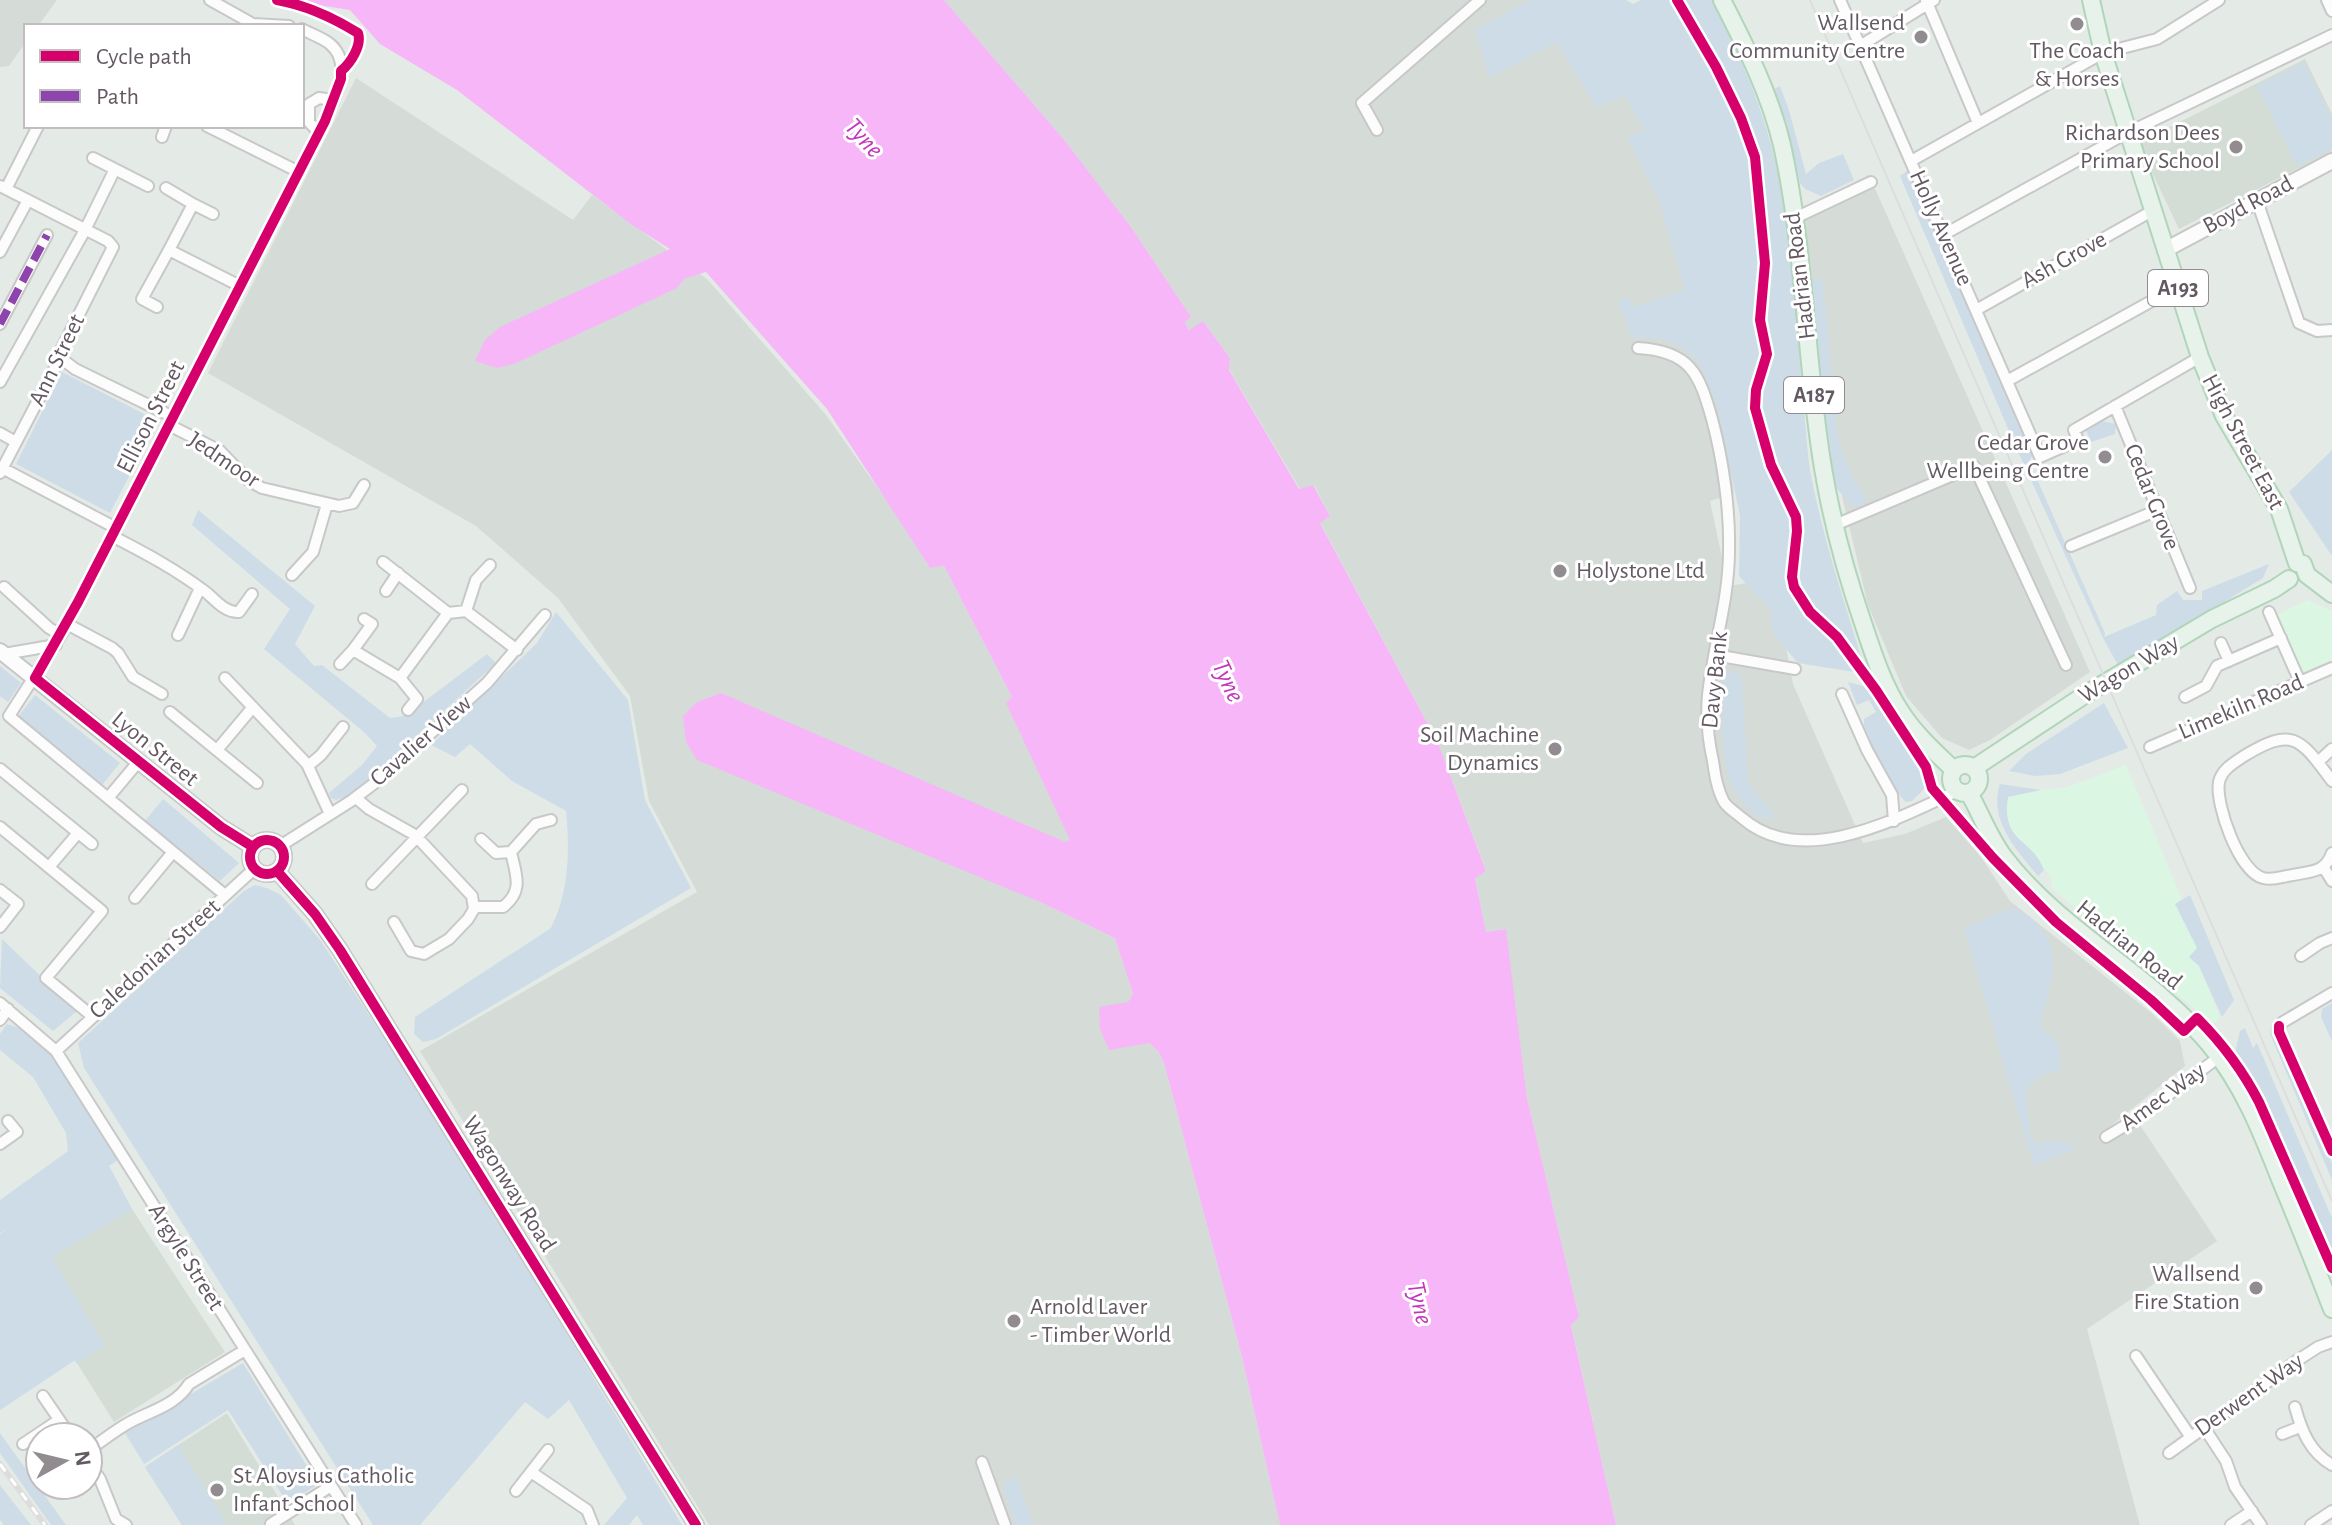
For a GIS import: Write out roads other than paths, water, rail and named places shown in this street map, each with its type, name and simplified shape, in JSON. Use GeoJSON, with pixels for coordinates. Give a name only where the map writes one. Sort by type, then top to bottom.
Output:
{"type":"FeatureCollection","features":[{"type":"Feature","properties":{"kind":"main road","name":"Hadrian Road"},"geometry":{"type":"LineString","coordinates":[[1722,0],[1775,117],[1795,218],[1818,436],[1835,525],[1856,602],[1879,669],[1899,710],[1918,735],[1954,770]]}},
{"type":"Feature","properties":{"kind":"main road","name":"High Street East"},"geometry":{"type":"LineString","coordinates":[[2091,0],[2127,133],[2200,357],[2224,416],[2279,509],[2302,569]]}},
{"type":"Feature","properties":{"kind":"main road","name":"Boyd Road"},"geometry":{"type":"LineString","coordinates":[[2165,250],[2332,161]]}},
{"type":"Feature","properties":{"kind":"main road","name":"Wagon Way"},"geometry":{"type":"LineString","coordinates":[[1974,768],[2086,694],[2212,619],[2274,589],[2289,579],[2289,567],[2302,569]]}},
{"type":"Feature","properties":{"kind":"main road"},"geometry":{"type":"LineString","coordinates":[[2302,569],[2332,594]]}},
{"type":"Feature","properties":{"kind":"main road","name":"Lyon Street"},"geometry":{"type":"LineString","coordinates":[[2,652],[221,827],[253,847]]}},
{"type":"Feature","properties":{"kind":"main road"},"geometry":{"type":"LineString","coordinates":[[1961,765],[1974,768],[1979,780],[1976,788],[1963,792],[1951,784],[1954,770],[1961,765]]}},
{"type":"Feature","properties":{"kind":"main road","name":"Hadrian Road"},"geometry":{"type":"LineString","coordinates":[[1963,792],[2017,873],[2075,929],[2171,1006],[2232,1075],[2256,1120],[2332,1309]]}},
{"type":"Feature","properties":{"kind":"main road"},"geometry":{"type":"LineString","coordinates":[[261,840],[280,846],[284,859],[277,871],[264,874],[254,869],[249,859],[253,847],[261,840]]}},
{"type":"Feature","properties":{"kind":"main road","name":"Wagonway Road"},"geometry":{"type":"LineString","coordinates":[[277,871],[315,914],[340,950],[696,1525]]}},
{"type":"Feature","properties":{"kind":"street"},"geometry":{"type":"LineString","coordinates":[[210,0],[253,24]]}},
{"type":"Feature","properties":{"kind":"street"},"geometry":{"type":"LineString","coordinates":[[1377,130],[1362,103],[1480,0]]}},
{"type":"Feature","properties":{"kind":"street","name":"Holly Avenue"},"geometry":{"type":"LineString","coordinates":[[1840,0],[2040,457],[2078,440],[2074,430],[2115,406]]}},
{"type":"Feature","properties":{"kind":"street"},"geometry":{"type":"LineString","coordinates":[[1911,161],[2103,53],[2151,41],[2219,0]]}},
{"type":"Feature","properties":{"kind":"street"},"geometry":{"type":"LineString","coordinates":[[2327,0],[2332,11]]}},
{"type":"Feature","properties":{"kind":"street"},"geometry":{"type":"LineString","coordinates":[[1860,46],[1929,1],[1978,123]]}},
{"type":"Feature","properties":{"kind":"street","name":"Ellison Street"},"geometry":{"type":"LineString","coordinates":[[108,798],[9,716],[67,624],[319,133],[341,79],[339,57],[331,44],[304,30]]}},
{"type":"Feature","properties":{"kind":"street"},"geometry":{"type":"LineString","coordinates":[[1943,235],[2127,133],[2332,35]]}},
{"type":"Feature","properties":{"kind":"street"},"geometry":{"type":"LineString","coordinates":[[319,133],[309,122],[306,102],[319,98],[333,100]]}},
{"type":"Feature","properties":{"kind":"street"},"geometry":{"type":"LineString","coordinates":[[37,128],[3,187],[85,230]]}},
{"type":"Feature","properties":{"kind":"street"},"geometry":{"type":"LineString","coordinates":[[162,137],[165,128]]}},
{"type":"Feature","properties":{"kind":"street"},"geometry":{"type":"LineString","coordinates":[[211,128],[299,172]]}},
{"type":"Feature","properties":{"kind":"street"},"geometry":{"type":"LineString","coordinates":[[93,158],[148,186]]}},
{"type":"Feature","properties":{"kind":"street"},"geometry":{"type":"LineString","coordinates":[[0,382],[85,230],[115,169]]}},
{"type":"Feature","properties":{"kind":"street"},"geometry":{"type":"LineString","coordinates":[[1795,218],[1871,182]]}},
{"type":"Feature","properties":{"kind":"street"},"geometry":{"type":"LineString","coordinates":[[166,188],[213,214]]}},
{"type":"Feature","properties":{"kind":"street"},"geometry":{"type":"LineString","coordinates":[[0,252],[28,200]]}},
{"type":"Feature","properties":{"kind":"street"},"geometry":{"type":"LineString","coordinates":[[2257,201],[2299,323],[2317,331],[2332,330]]}},
{"type":"Feature","properties":{"kind":"street"},"geometry":{"type":"LineString","coordinates":[[157,307],[142,299],[193,204]]}},
{"type":"Feature","properties":{"kind":"street","name":"Ash Grove"},"geometry":{"type":"LineString","coordinates":[[1976,310],[2152,211]]}},
{"type":"Feature","properties":{"kind":"street","name":"Ann Street"},"geometry":{"type":"LineString","coordinates":[[1,471],[62,359],[62,348],[113,247],[108,241],[85,230]]}},
{"type":"Feature","properties":{"kind":"street"},"geometry":{"type":"LineString","coordinates":[[0,324],[47,235]]}},
{"type":"Feature","properties":{"kind":"street"},"geometry":{"type":"LineString","coordinates":[[169,250],[240,286]]}},
{"type":"Feature","properties":{"kind":"street"},"geometry":{"type":"LineString","coordinates":[[2007,381],[2177,287]]}},
{"type":"Feature","properties":{"kind":"street","name":"Davy Bank"},"geometry":{"type":"LineString","coordinates":[[1638,348],[1659,349],[1690,364],[1703,386],[1716,432],[1729,551],[1708,697],[1708,738],[1717,786],[1725,804],[1754,829],[1775,838],[1815,840],[1847,835],[1894,821],[1963,792]]}},
{"type":"Feature","properties":{"kind":"street"},"geometry":{"type":"LineString","coordinates":[[2115,406],[2200,357]]}},
{"type":"Feature","properties":{"kind":"street","name":"Jedmoor"},"geometry":{"type":"LineString","coordinates":[[62,359],[220,451],[248,480],[262,488],[327,504]]}},
{"type":"Feature","properties":{"kind":"street","name":"Cedar Grove"},"geometry":{"type":"LineString","coordinates":[[2115,406],[2190,588]]}},
{"type":"Feature","properties":{"kind":"street"},"geometry":{"type":"LineString","coordinates":[[0,433],[16,442]]}},
{"type":"Feature","properties":{"kind":"street"},"geometry":{"type":"LineString","coordinates":[[1835,525],[1974,466],[2066,665]]}},
{"type":"Feature","properties":{"kind":"street"},"geometry":{"type":"LineString","coordinates":[[1,471],[114,532],[234,613],[242,609],[252,594]]}},
{"type":"Feature","properties":{"kind":"street"},"geometry":{"type":"LineString","coordinates":[[292,575],[313,552],[327,504],[339,506],[353,503],[364,485]]}},
{"type":"Feature","properties":{"kind":"street"},"geometry":{"type":"LineString","coordinates":[[2071,546],[2158,510]]}},
{"type":"Feature","properties":{"kind":"street"},"geometry":{"type":"LineString","coordinates":[[383,562],[448,613],[466,611],[517,650]]}},
{"type":"Feature","properties":{"kind":"street"},"geometry":{"type":"LineString","coordinates":[[466,611],[476,580],[490,565]]}},
{"type":"Feature","properties":{"kind":"street"},"geometry":{"type":"LineString","coordinates":[[386,591],[398,573]]}},
{"type":"Feature","properties":{"kind":"street"},"geometry":{"type":"LineString","coordinates":[[2,652],[34,648],[58,640],[4,587]]}},
{"type":"Feature","properties":{"kind":"street"},"geometry":{"type":"LineString","coordinates":[[178,635],[200,588]]}},
{"type":"Feature","properties":{"kind":"street"},"geometry":{"type":"LineString","coordinates":[[2269,612],[2300,682]]}},
{"type":"Feature","properties":{"kind":"street"},"geometry":{"type":"LineString","coordinates":[[400,678],[448,613]]}},
{"type":"Feature","properties":{"kind":"street","name":"Cavalier View"},"geometry":{"type":"LineString","coordinates":[[280,846],[356,798],[487,683],[545,615]]}},
{"type":"Feature","properties":{"kind":"street"},"geometry":{"type":"LineString","coordinates":[[340,664],[372,624],[364,619]]}},
{"type":"Feature","properties":{"kind":"street"},"geometry":{"type":"LineString","coordinates":[[67,624],[112,648],[133,677],[162,694]]}},
{"type":"Feature","properties":{"kind":"street"},"geometry":{"type":"LineString","coordinates":[[34,648],[49,628]]}},
{"type":"Feature","properties":{"kind":"street"},"geometry":{"type":"LineString","coordinates":[[2185,697],[2206,686],[2217,666],[2281,638]]}},
{"type":"Feature","properties":{"kind":"street"},"geometry":{"type":"LineString","coordinates":[[2221,643],[2229,661]]}},
{"type":"Feature","properties":{"kind":"street"},"geometry":{"type":"LineString","coordinates":[[353,650],[400,678],[417,699],[408,710]]}},
{"type":"Feature","properties":{"kind":"street"},"geometry":{"type":"LineString","coordinates":[[1715,655],[1795,669]]}},
{"type":"Feature","properties":{"kind":"street","name":"Limekiln Road"},"geometry":{"type":"LineString","coordinates":[[2150,747],[2332,668]]}},
{"type":"Feature","properties":{"kind":"street"},"geometry":{"type":"LineString","coordinates":[[225,678],[308,766],[330,814]]}},
{"type":"Feature","properties":{"kind":"street"},"geometry":{"type":"LineString","coordinates":[[1842,694],[1867,750],[1892,795],[1894,821]]}},
{"type":"Feature","properties":{"kind":"street"},"geometry":{"type":"LineString","coordinates":[[217,750],[253,707]]}},
{"type":"Feature","properties":{"kind":"street"},"geometry":{"type":"LineString","coordinates":[[1852,716],[1863,711]]}},
{"type":"Feature","properties":{"kind":"street"},"geometry":{"type":"LineString","coordinates":[[170,712],[257,783]]}},
{"type":"Feature","properties":{"kind":"street"},"geometry":{"type":"LineString","coordinates":[[308,766],[343,727]]}},
{"type":"Feature","properties":{"kind":"street"},"geometry":{"type":"LineString","coordinates":[[2332,781],[2297,742],[2284,738],[2272,740],[2227,768],[2220,778],[2219,789],[2234,843],[2254,874],[2272,879],[2313,872],[2324,868],[2332,853]]}},
{"type":"Feature","properties":{"kind":"street"},"geometry":{"type":"LineString","coordinates":[[2318,762],[2332,749]]}},
{"type":"Feature","properties":{"kind":"street"},"geometry":{"type":"LineString","coordinates":[[139,761],[108,798],[225,895]]}},
{"type":"Feature","properties":{"kind":"street"},"geometry":{"type":"LineString","coordinates":[[0,769],[92,844]]}},
{"type":"Feature","properties":{"kind":"street"},"geometry":{"type":"LineString","coordinates":[[372,884],[462,790]]}},
{"type":"Feature","properties":{"kind":"street"},"geometry":{"type":"LineString","coordinates":[[356,798],[416,836],[468,890],[474,907],[453,936],[424,954],[411,951],[394,922]]}},
{"type":"Feature","properties":{"kind":"street"},"geometry":{"type":"LineString","coordinates":[[481,839],[496,853],[511,852],[536,824],[551,820]]}},
{"type":"Feature","properties":{"kind":"street"},"geometry":{"type":"LineString","coordinates":[[0,827],[102,911],[46,978],[92,1016]]}},
{"type":"Feature","properties":{"kind":"street"},"geometry":{"type":"LineString","coordinates":[[49,867],[78,833]]}},
{"type":"Feature","properties":{"kind":"street"},"geometry":{"type":"LineString","coordinates":[[135,898],[173,852]]}},
{"type":"Feature","properties":{"kind":"street"},"geometry":{"type":"LineString","coordinates":[[474,907],[503,907],[515,895],[518,886],[511,852]]}},
{"type":"Feature","properties":{"kind":"street"},"geometry":{"type":"LineString","coordinates":[[2324,868],[2332,881]]}},
{"type":"Feature","properties":{"kind":"street","name":"Caledonian Street"},"geometry":{"type":"LineString","coordinates":[[56,1051],[254,869]]}},
{"type":"Feature","properties":{"kind":"street"},"geometry":{"type":"LineString","coordinates":[[0,890],[18,904],[0,927]]}},
{"type":"Feature","properties":{"kind":"street"},"geometry":{"type":"LineString","coordinates":[[2301,956],[2332,938]]}},
{"type":"Feature","properties":{"kind":"street"},"geometry":{"type":"LineString","coordinates":[[2332,993],[2283,1022],[2278,1029],[2332,1151]]}},
{"type":"Feature","properties":{"kind":"street"},"geometry":{"type":"LineString","coordinates":[[0,1020],[4,1006]]}},
{"type":"Feature","properties":{"kind":"street","name":"Argyle Street"},"geometry":{"type":"LineString","coordinates":[[4,1006],[56,1051],[356,1525]]}},
{"type":"Feature","properties":{"kind":"street","name":"Amec Way"},"geometry":{"type":"LineString","coordinates":[[2106,1137],[2136,1119],[2219,1057]]}},
{"type":"Feature","properties":{"kind":"street"},"geometry":{"type":"LineString","coordinates":[[0,1144],[17,1132],[8,1121]]}},
{"type":"Feature","properties":{"kind":"street","name":"Derwent Way"},"geometry":{"type":"LineString","coordinates":[[2169,1453],[2298,1360],[2332,1342]]}},
{"type":"Feature","properties":{"kind":"street"},"geometry":{"type":"LineString","coordinates":[[104,1440],[127,1423],[152,1413],[184,1393],[189,1384],[245,1350]]}},
{"type":"Feature","properties":{"kind":"street"},"geometry":{"type":"LineString","coordinates":[[2136,1356],[2190,1436]]}},
{"type":"Feature","properties":{"kind":"street"},"geometry":{"type":"LineString","coordinates":[[23,1444],[59,1420],[43,1396]]}},
{"type":"Feature","properties":{"kind":"street"},"geometry":{"type":"LineString","coordinates":[[2295,1407],[2300,1427],[2310,1446],[2332,1465]]}},
{"type":"Feature","properties":{"kind":"street"},"geometry":{"type":"LineString","coordinates":[[2282,1434],[2300,1427]]}},
{"type":"Feature","properties":{"kind":"street"},"geometry":{"type":"LineString","coordinates":[[2205,1429],[2226,1461],[2235,1487],[2261,1525]]}},
{"type":"Feature","properties":{"kind":"street"},"geometry":{"type":"LineString","coordinates":[[516,1491],[548,1450]]}},
{"type":"Feature","properties":{"kind":"street"},"geometry":{"type":"LineString","coordinates":[[982,1462],[1005,1525]]}},
{"type":"Feature","properties":{"kind":"street"},"geometry":{"type":"LineString","coordinates":[[531,1472],[587,1510],[593,1525]]}},
{"type":"Feature","properties":{"kind":"street"},"geometry":{"type":"LineString","coordinates":[[271,1524],[331,1486]]}},
{"type":"Feature","properties":{"kind":"street"},"geometry":{"type":"LineString","coordinates":[[104,1489],[116,1519],[126,1525]]}},
{"type":"Feature","properties":{"kind":"street"},"geometry":{"type":"LineString","coordinates":[[2231,1525],[2252,1511]]}},
{"type":"Feature","properties":{"kind":"street"},"geometry":{"type":"LineString","coordinates":[[2311,1525],[2332,1511]]}},
{"type":"Feature","properties":{"kind":"water","name":"Tyne"},"geometry":{"type":"Polygon","coordinates":[[[288,0],[944,0],[1066,142],[1131,227],[1191,317],[1185,322],[1189,330],[1203,321],[1230,358],[1229,370],[1299,489],[1313,485],[1330,516],[1320,523],[1438,743],[1486,871],[1475,878],[1486,932],[1506,929],[1527,1098],[1579,1317],[1571,1325],[1616,1525],[1280,1525],[1242,1357],[1164,1063],[1149,1043],[1109,1050],[1100,1029],[1099,1007],[1128,1002],[1133,994],[1115,938],[1040,902],[697,760],[686,742],[683,716],[697,702],[721,693],[1065,842],[1070,840],[1006,703],[1012,697],[944,566],[930,568],[827,409],[706,272],[684,279],[677,288],[514,364],[497,368],[475,361],[485,340],[500,327],[670,249],[632,225],[457,90],[380,44],[350,10],[288,0]]]}},
{"type":"Feature","properties":{"kind":"tram line"},"geometry":{"type":"LineString","coordinates":[[1810,0],[2332,1201]]}},
{"type":"Feature","properties":{"kind":"railway"},"geometry":{"type":"LineString","coordinates":[[0,1464],[45,1525]]}},
{"type":"Feature","properties":{"kind":"place","name":"The Coach & Horses"},"geometry":{"type":"Point","coordinates":[2077,24]}},
{"type":"Feature","properties":{"kind":"place","name":"Wallsend Community Centre"},"geometry":{"type":"Point","coordinates":[1921,37]}},
{"type":"Feature","properties":{"kind":"place","name":"Richardson Dees Primary School"},"geometry":{"type":"Point","coordinates":[2236,147]}},
{"type":"Feature","properties":{"kind":"place","name":"Cedar Grove Wellbeing Centre"},"geometry":{"type":"Point","coordinates":[2105,457]}},
{"type":"Feature","properties":{"kind":"place","name":"Holystone Ltd"},"geometry":{"type":"Point","coordinates":[1560,571]}},
{"type":"Feature","properties":{"kind":"place","name":"Soil Machine Dynamics"},"geometry":{"type":"Point","coordinates":[1555,749]}},
{"type":"Feature","properties":{"kind":"place","name":"Wallsend Fire Station"},"geometry":{"type":"Point","coordinates":[2256,1288]}},
{"type":"Feature","properties":{"kind":"place","name":"Arnold Laver - Timber World"},"geometry":{"type":"Point","coordinates":[1014,1321]}},
{"type":"Feature","properties":{"kind":"place","name":"St Aloysius Catholic Infant School"},"geometry":{"type":"Point","coordinates":[217,1490]}}]}
